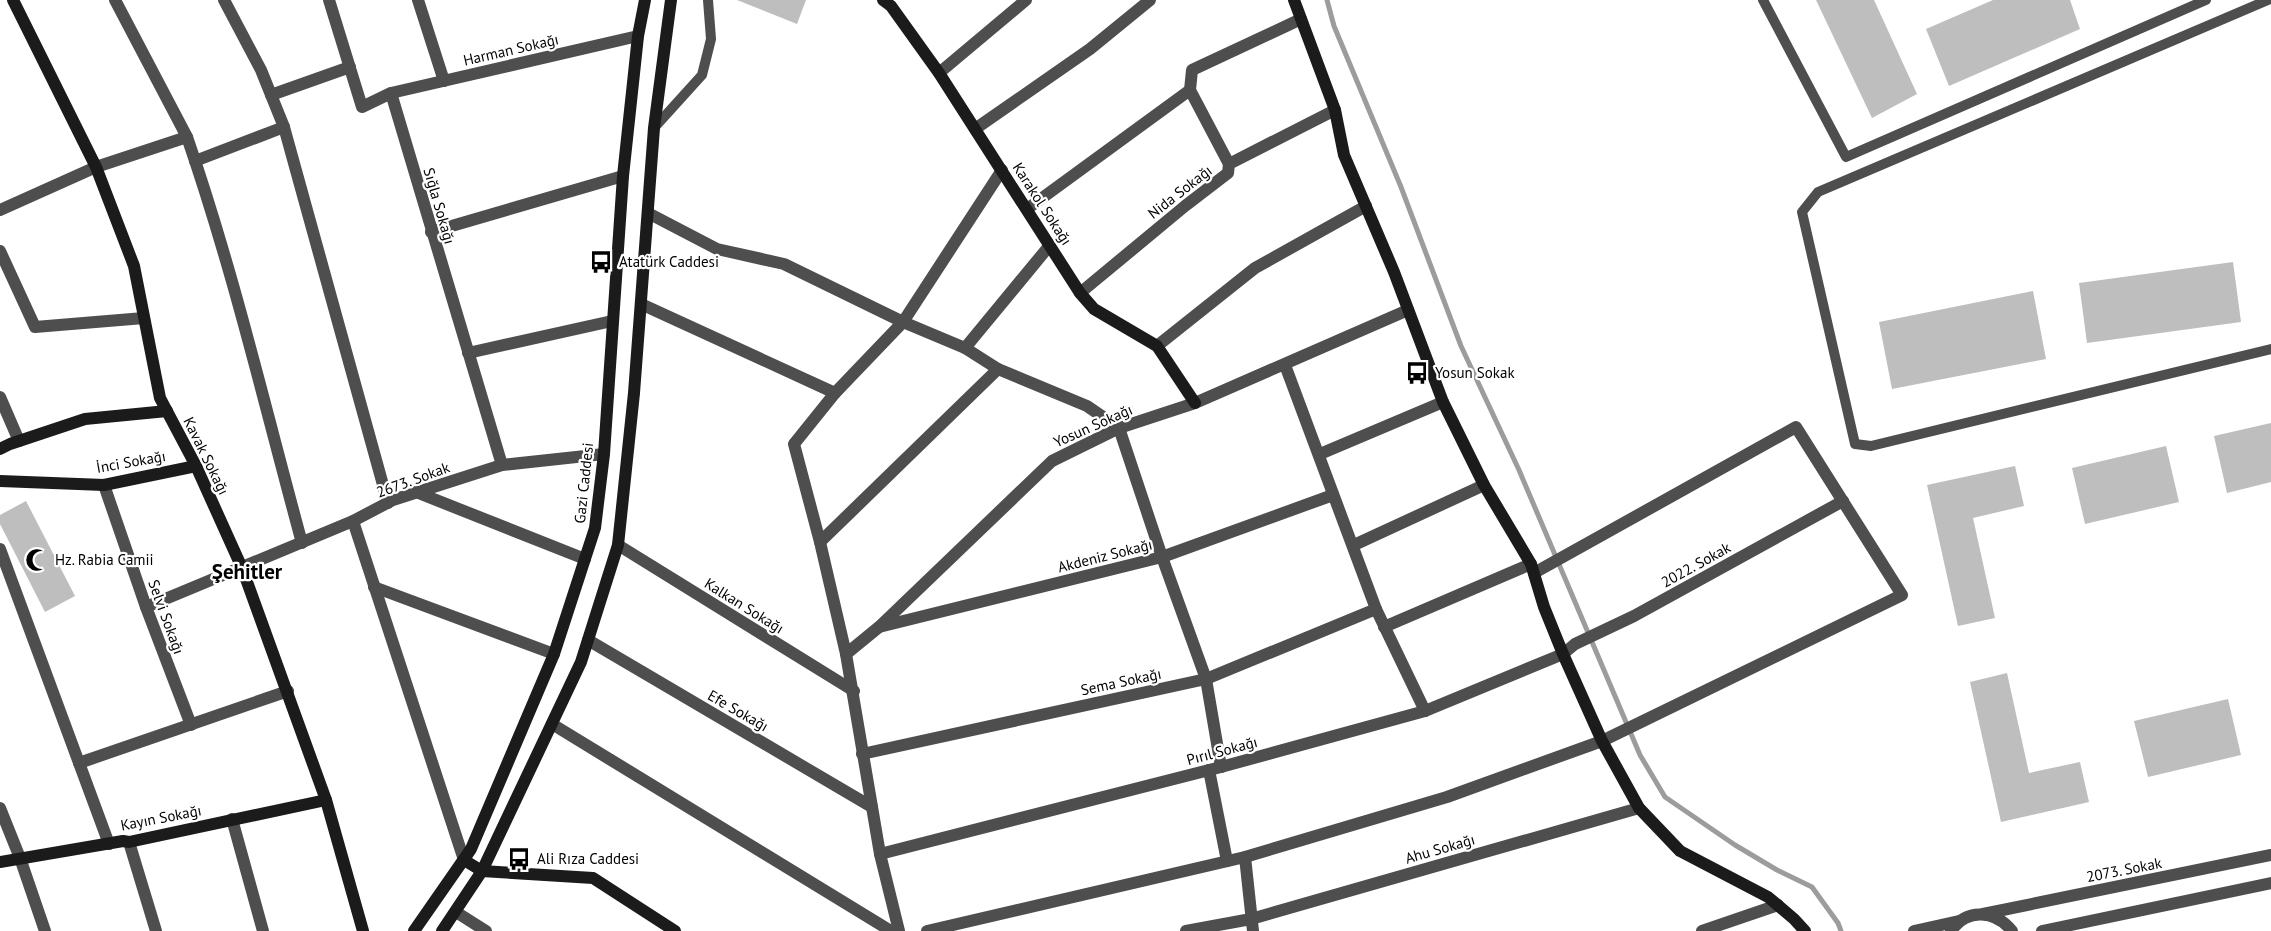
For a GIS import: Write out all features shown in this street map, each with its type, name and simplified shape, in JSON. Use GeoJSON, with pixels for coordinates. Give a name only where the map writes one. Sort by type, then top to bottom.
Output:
{"type":"FeatureCollection","features":[{"type":"Feature","properties":{"kind":"street","name":"Kavak Sokağı"},"geometry":{"type":"LineString","coordinates":[[13,0],[96,167],[134,266],[160,398],[196,466],[242,568],[326,800],[363,931]]}},
{"type":"Feature","properties":{"kind":"street"},"geometry":{"type":"LineString","coordinates":[[115,0],[187,137],[214,219],[302,543]]}},
{"type":"Feature","properties":{"kind":"street"},"geometry":{"type":"LineString","coordinates":[[224,0],[261,69],[284,127],[388,502]]}},
{"type":"Feature","properties":{"kind":"street"},"geometry":{"type":"LineString","coordinates":[[329,0],[362,107],[391,93]]}},
{"type":"Feature","properties":{"kind":"street"},"geometry":{"type":"LineString","coordinates":[[418,0],[444,81]]}},
{"type":"Feature","properties":{"kind":"street","name":"Gazi Caddesi"},"geometry":{"type":"LineString","coordinates":[[414,931],[471,849],[554,654],[595,528],[603,454],[623,176],[638,36],[645,0]]}},
{"type":"Feature","properties":{"kind":"street"},"geometry":{"type":"LineString","coordinates":[[442,931],[482,872],[581,662],[618,545],[634,393],[654,128],[671,0]]}},
{"type":"Feature","properties":{"kind":"street"},"geometry":{"type":"LineString","coordinates":[[939,73],[1026,0]]}},
{"type":"Feature","properties":{"kind":"street"},"geometry":{"type":"LineString","coordinates":[[975,129],[1090,49],[1150,0]]}},
{"type":"Feature","properties":{"kind":"street"},"geometry":{"type":"LineString","coordinates":[[1294,0],[1335,110],[1344,155],[1443,402],[1484,485],[1536,569],[1544,607],[1563,654],[1607,738],[1639,808],[1680,851],[1768,897],[1794,918],[1805,931]]}},
{"type":"Feature","properties":{"kind":"street","name":"Karakol Sokağı"},"geometry":{"type":"LineString","coordinates":[[890,2],[939,73],[1080,293],[1095,309],[1157,346],[1195,403]]}},
{"type":"Feature","properties":{"kind":"street"},"geometry":{"type":"LineString","coordinates":[[1229,164],[1190,90],[1192,70],[1301,19]]}},
{"type":"Feature","properties":{"kind":"street","name":"Harman Sokağı"},"geometry":{"type":"LineString","coordinates":[[391,93],[638,36]]}},
{"type":"Feature","properties":{"kind":"street"},"geometry":{"type":"LineString","coordinates":[[271,95],[350,67]]}},
{"type":"Feature","properties":{"kind":"street"},"geometry":{"type":"LineString","coordinates":[[1027,209],[1190,90]]}},
{"type":"Feature","properties":{"kind":"street","name":"Sığla Sokağı"},"geometry":{"type":"LineString","coordinates":[[391,93],[502,465]]}},
{"type":"Feature","properties":{"kind":"street","name":"Nida Sokağı"},"geometry":{"type":"LineString","coordinates":[[1080,293],[1228,173],[1229,164],[1335,110]]}},
{"type":"Feature","properties":{"kind":"street"},"geometry":{"type":"LineString","coordinates":[[195,161],[284,127]]}},
{"type":"Feature","properties":{"kind":"street"},"geometry":{"type":"LineString","coordinates":[[0,210],[96,167],[187,137]]}},
{"type":"Feature","properties":{"kind":"street"},"geometry":{"type":"LineString","coordinates":[[899,931],[880,854],[862,753],[854,691],[820,542],[794,444],[836,393],[903,322],[1002,170]]}},
{"type":"Feature","properties":{"kind":"street"},"geometry":{"type":"LineString","coordinates":[[431,232],[623,176]]}},
{"type":"Feature","properties":{"kind":"street"},"geometry":{"type":"LineString","coordinates":[[1157,346],[1255,268],[1366,206]]}},
{"type":"Feature","properties":{"kind":"street"},"geometry":{"type":"LineString","coordinates":[[648,213],[717,249],[784,264],[903,322],[965,348],[998,369],[1087,406],[1119,428],[1206,679],[1227,861]]}},
{"type":"Feature","properties":{"kind":"street"},"geometry":{"type":"LineString","coordinates":[[965,348],[1050,245]]}},
{"type":"Feature","properties":{"kind":"street"},"geometry":{"type":"LineString","coordinates":[[0,251],[35,327],[144,318]]}},
{"type":"Feature","properties":{"kind":"street"},"geometry":{"type":"LineString","coordinates":[[641,304],[836,393]]}},
{"type":"Feature","properties":{"kind":"street","name":"Yosun Sokağı"},"geometry":{"type":"LineString","coordinates":[[846,654],[879,627],[1052,461],[1119,428],[1195,403],[1408,310]]}},
{"type":"Feature","properties":{"kind":"street"},"geometry":{"type":"LineString","coordinates":[[468,354],[612,321]]}},
{"type":"Feature","properties":{"kind":"street"},"geometry":{"type":"LineString","coordinates":[[1285,365],[1376,609],[1425,711]]}},
{"type":"Feature","properties":{"kind":"street"},"geometry":{"type":"LineString","coordinates":[[820,542],[998,369]]}},
{"type":"Feature","properties":{"kind":"street"},"geometry":{"type":"LineString","coordinates":[[0,396],[19,441]]}},
{"type":"Feature","properties":{"kind":"street"},"geometry":{"type":"LineString","coordinates":[[1320,454],[1443,402]]}},
{"type":"Feature","properties":{"kind":"street"},"geometry":{"type":"LineString","coordinates":[[0,449],[85,420],[167,411]]}},
{"type":"Feature","properties":{"kind":"street"},"geometry":{"type":"LineString","coordinates":[[927,931],[1245,857],[1447,797],[1607,738],[1902,595],[1796,427],[1572,554],[1384,627]]}},
{"type":"Feature","properties":{"kind":"street","name":"2673. Sokak"},"geometry":{"type":"LineString","coordinates":[[146,607],[302,543],[353,521],[388,502],[416,492],[502,465],[603,454]]}},
{"type":"Feature","properties":{"kind":"street","name":"İnci Sokağı"},"geometry":{"type":"LineString","coordinates":[[0,481],[104,484],[196,466]]}},
{"type":"Feature","properties":{"kind":"street","name":"Selvi Sokağı"},"geometry":{"type":"LineString","coordinates":[[104,484],[146,607],[191,724]]}},
{"type":"Feature","properties":{"kind":"street"},"geometry":{"type":"LineString","coordinates":[[1354,545],[1484,485]]}},
{"type":"Feature","properties":{"kind":"street"},"geometry":{"type":"LineString","coordinates":[[416,492],[585,559]]}},
{"type":"Feature","properties":{"kind":"street","name":"Akdeniz Sokağı"},"geometry":{"type":"LineString","coordinates":[[879,627],[1162,557],[1333,495]]}},
{"type":"Feature","properties":{"kind":"street","name":"2022. Sokak"},"geometry":{"type":"LineString","coordinates":[[1563,654],[1575,644],[1634,616],[1843,501]]}},
{"type":"Feature","properties":{"kind":"street"},"geometry":{"type":"LineString","coordinates":[[353,521],[464,860],[482,872],[593,878],[675,931]]}},
{"type":"Feature","properties":{"kind":"street","name":"Kalkan Sokağı"},"geometry":{"type":"LineString","coordinates":[[618,545],[854,691]]}},
{"type":"Feature","properties":{"kind":"street"},"geometry":{"type":"LineString","coordinates":[[0,549],[109,844]]}},
{"type":"Feature","properties":{"kind":"street"},"geometry":{"type":"LineString","coordinates":[[374,587],[554,654]]}},
{"type":"Feature","properties":{"kind":"street","name":"Sema Sokağı"},"geometry":{"type":"LineString","coordinates":[[862,753],[1206,679],[1376,609]]}},
{"type":"Feature","properties":{"kind":"street","name":"Efe Sokağı"},"geometry":{"type":"LineString","coordinates":[[588,640],[872,807]]}},
{"type":"Feature","properties":{"kind":"street","name":"Pırıl Sokağı"},"geometry":{"type":"LineString","coordinates":[[880,854],[1215,768],[1425,711],[1563,654]]}},
{"type":"Feature","properties":{"kind":"street"},"geometry":{"type":"LineString","coordinates":[[79,763],[288,691]]}},
{"type":"Feature","properties":{"kind":"street"},"geometry":{"type":"LineString","coordinates":[[552,724],[891,931]]}},
{"type":"Feature","properties":{"kind":"street","name":"Kayın Sokağı"},"geometry":{"type":"LineString","coordinates":[[0,862],[129,842],[326,800]]}},
{"type":"Feature","properties":{"kind":"street"},"geometry":{"type":"LineString","coordinates":[[0,808],[45,931]]}},
{"type":"Feature","properties":{"kind":"street","name":"Ahu Sokağı"},"geometry":{"type":"LineString","coordinates":[[1190,931],[1252,925],[1639,808]]}},
{"type":"Feature","properties":{"kind":"street"},"geometry":{"type":"LineString","coordinates":[[232,819],[263,931]]}},
{"type":"Feature","properties":{"kind":"street"},"geometry":{"type":"LineString","coordinates":[[129,842],[156,931]]}},
{"type":"Feature","properties":{"kind":"street","name":"2073. Sokak"},"geometry":{"type":"LineString","coordinates":[[1960,921],[1971,915],[2271,855]]}},
{"type":"Feature","properties":{"kind":"street"},"geometry":{"type":"LineString","coordinates":[[1245,857],[1252,925]]}},
{"type":"Feature","properties":{"kind":"street"},"geometry":{"type":"LineString","coordinates":[[2042,931],[2271,883]]}},
{"type":"Feature","properties":{"kind":"street"},"geometry":{"type":"LineString","coordinates":[[1702,931],[1778,905]]}},
{"type":"Feature","properties":{"kind":"street"},"geometry":{"type":"LineString","coordinates":[[456,912],[486,931]]}},
{"type":"Feature","properties":{"kind":"street"},"geometry":{"type":"LineString","coordinates":[[1983,914],[1994,916],[2012,931]]}},
{"type":"Feature","properties":{"kind":"street"},"geometry":{"type":"LineString","coordinates":[[1914,931],[1960,921]]}},
{"type":"Feature","properties":{"kind":"street"},"geometry":{"type":"LineString","coordinates":[[1951,931],[1960,921]]}},
{"type":"Feature","properties":{"kind":"lane"},"geometry":{"type":"LineString","coordinates":[[654,128],[702,75],[711,39],[708,0]]}},
{"type":"Feature","properties":{"kind":"lane"},"geometry":{"type":"LineString","coordinates":[[1763,0],[1846,157],[2206,0]]}},
{"type":"Feature","properties":{"kind":"lane"},"geometry":{"type":"LineString","coordinates":[[2268,0],[1818,192],[1802,212],[1855,444],[1871,446],[2271,349]]}},
{"type":"Feature","properties":{"kind":"building"},"geometry":{"type":"Polygon","coordinates":[[[737,0],[806,0],[797,24],[737,0]]]}},
{"type":"Feature","properties":{"kind":"building"},"geometry":{"type":"Polygon","coordinates":[[[1816,0],[1874,0],[1917,94],[1872,118],[1816,0]]]}},
{"type":"Feature","properties":{"kind":"building"},"geometry":{"type":"Polygon","coordinates":[[[1993,0],[2070,0],[2080,29],[1949,86],[1926,29],[1993,0]]]}},
{"type":"Feature","properties":{"kind":"building"},"geometry":{"type":"Polygon","coordinates":[[[2233,262],[2241,322],[2087,343],[2079,283],[2233,262]]]}},
{"type":"Feature","properties":{"kind":"building"},"geometry":{"type":"Polygon","coordinates":[[[2033,291],[2046,359],[1892,389],[1879,322],[2033,291]]]}},
{"type":"Feature","properties":{"kind":"building"},"geometry":{"type":"Polygon","coordinates":[[[2271,423],[2271,482],[2227,493],[2214,436],[2271,423]]]}},
{"type":"Feature","properties":{"kind":"building"},"geometry":{"type":"Polygon","coordinates":[[[2166,446],[2179,502],[2085,524],[2072,468],[2166,446]]]}},
{"type":"Feature","properties":{"kind":"building"},"geometry":{"type":"Polygon","coordinates":[[[2015,466],[2024,506],[1973,518],[1995,618],[1958,626],[1927,485],[2015,466]]]}},
{"type":"Feature","properties":{"kind":"building","name":"Hz. Rabia Camii"},"geometry":{"type":"Polygon","coordinates":[[[26,501],[75,596],[45,612],[0,524],[0,515],[26,501]]]}},
{"type":"Feature","properties":{"kind":"building"},"geometry":{"type":"Polygon","coordinates":[[[2007,673],[2029,773],[2080,762],[2089,802],[2001,822],[1970,682],[2007,673]]]}},
{"type":"Feature","properties":{"kind":"building"},"geometry":{"type":"Polygon","coordinates":[[[2228,699],[2241,755],[2148,777],[2134,721],[2228,699]]]}},
{"type":"Feature","properties":{"kind":"waterway"},"geometry":{"type":"LineString","coordinates":[[1327,0],[1334,26],[1401,187],[1461,346],[1519,470],[1640,755],[1665,797],[1735,845],[1777,870],[1812,887],[1838,923],[1841,931]]}},
{"type":"Feature","properties":{"kind":"place","name":"Atatürk Caddesi"},"geometry":{"type":"Point","coordinates":[601,262]}},
{"type":"Feature","properties":{"kind":"place","name":"Yosun Sokak"},"geometry":{"type":"Point","coordinates":[1417,373]}},
{"type":"Feature","properties":{"kind":"place","name":"Hz. Rabia Camii"},"geometry":{"type":"Point","coordinates":[37,560]}},
{"type":"Feature","properties":{"kind":"place","name":"Ali Rıza Caddesi"},"geometry":{"type":"Point","coordinates":[519,859]}},
{"type":"Feature","properties":{"kind":"district","name":"Şehitler"},"geometry":{"type":"Point","coordinates":[247,572]}}]}
